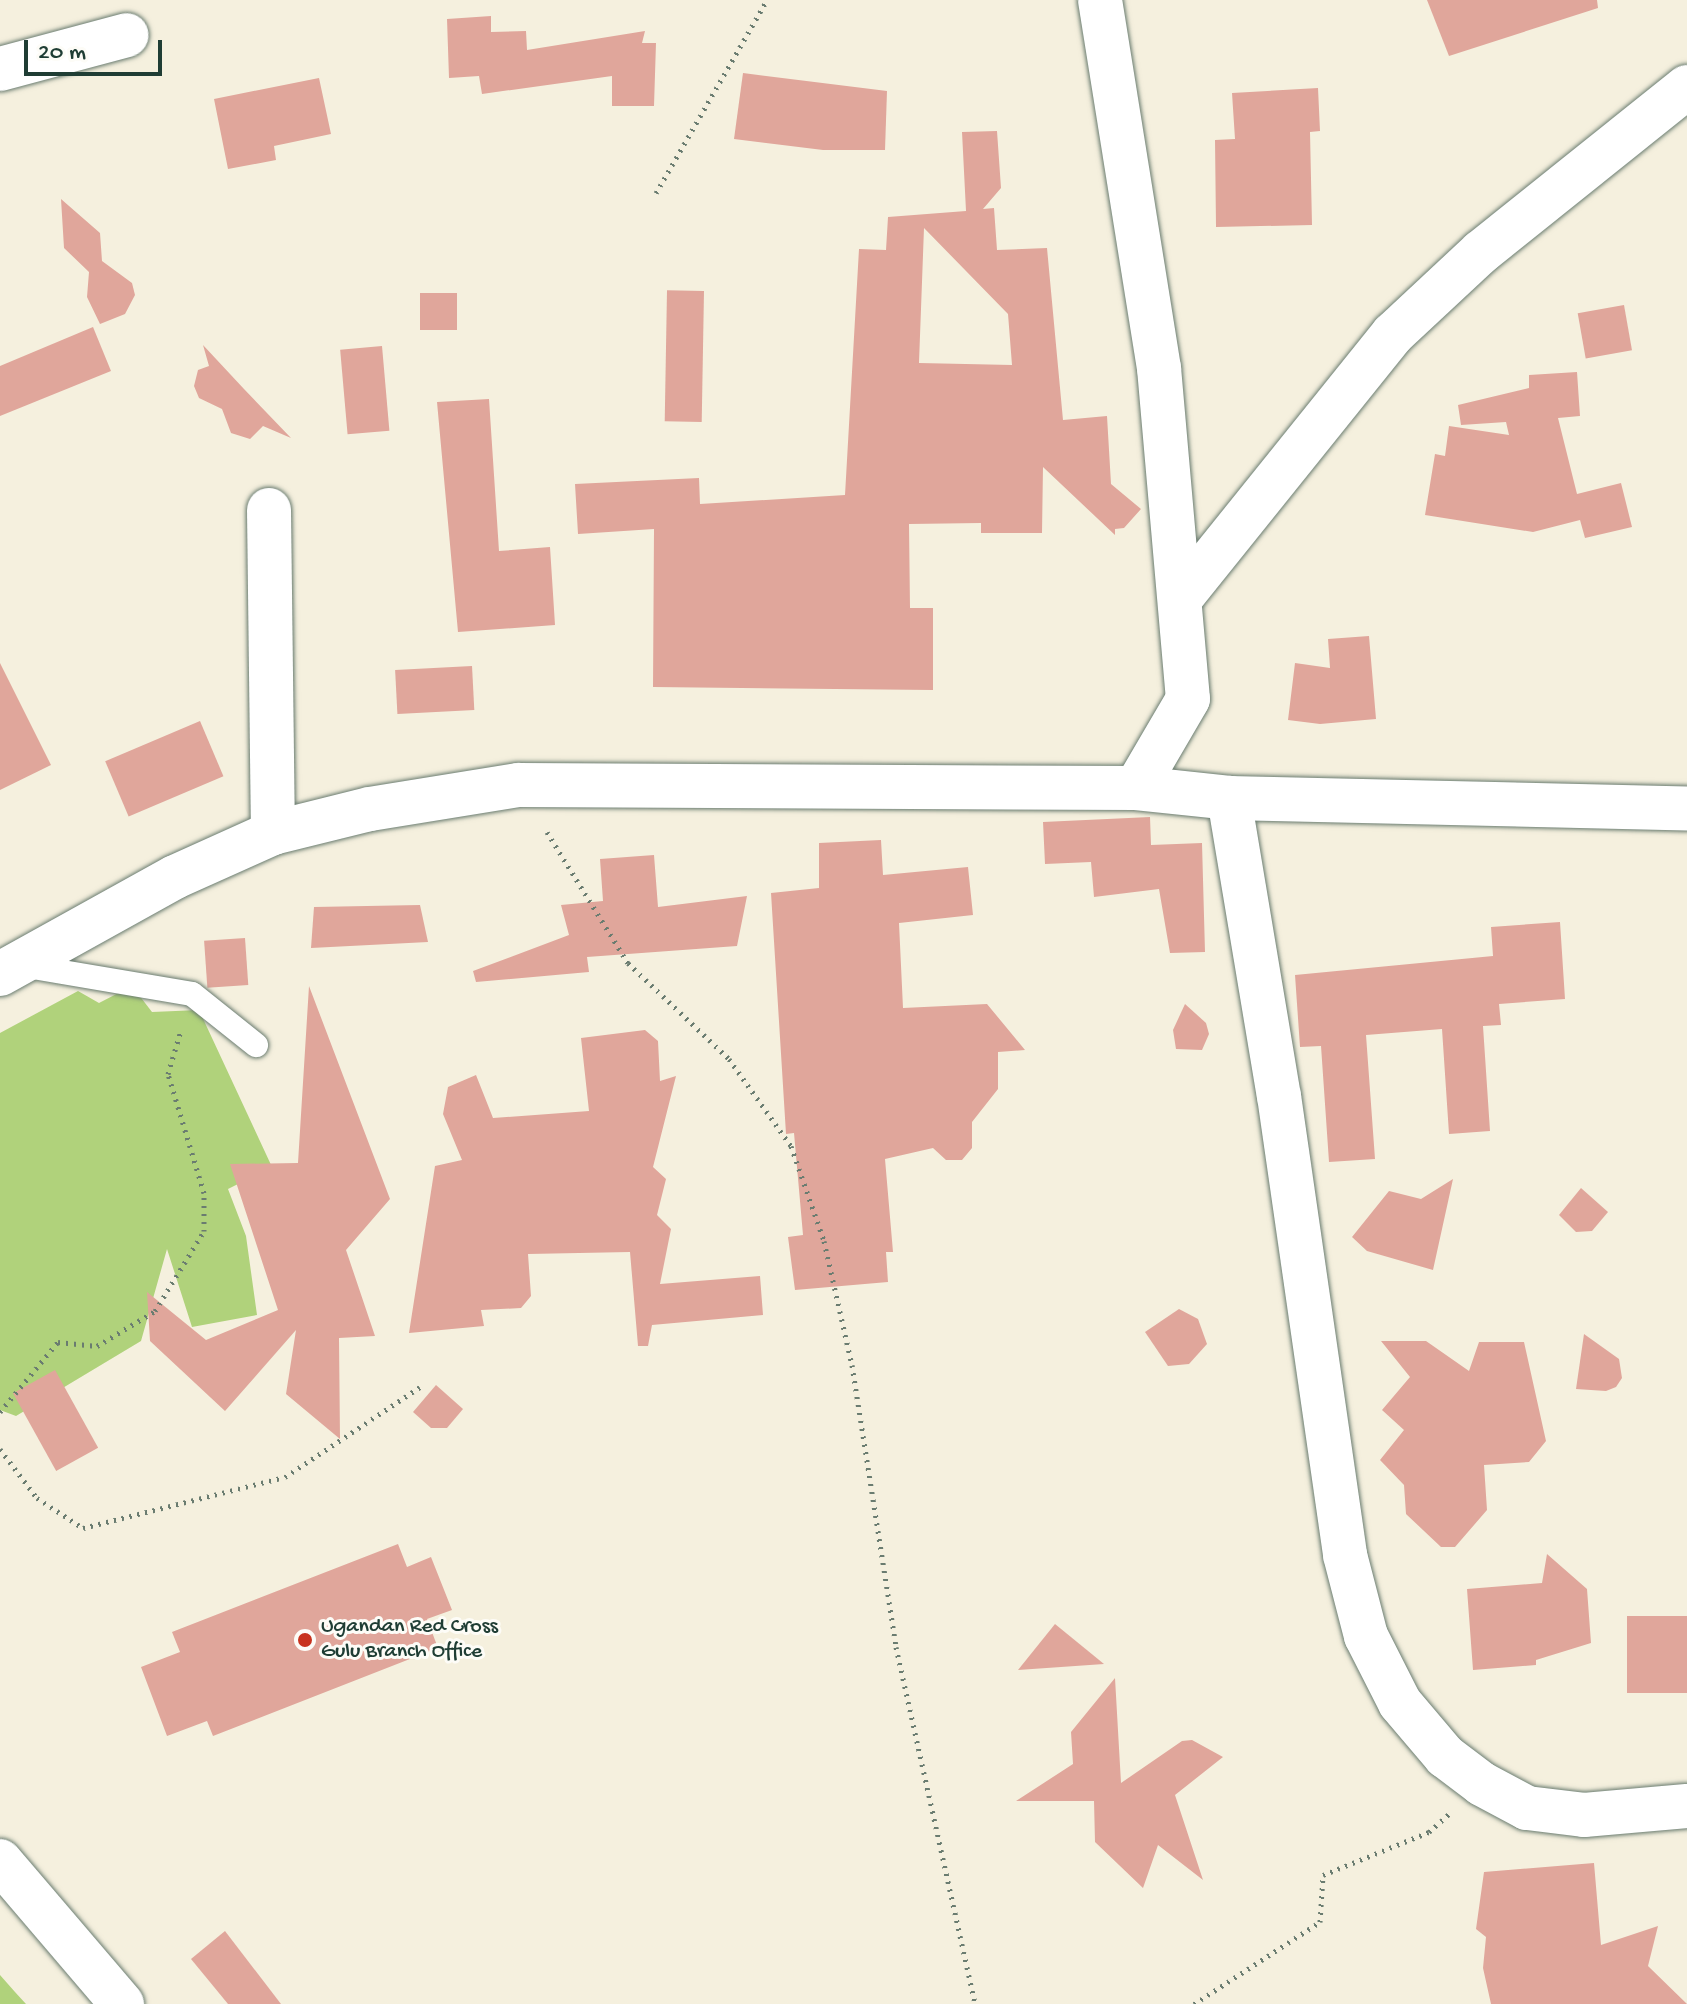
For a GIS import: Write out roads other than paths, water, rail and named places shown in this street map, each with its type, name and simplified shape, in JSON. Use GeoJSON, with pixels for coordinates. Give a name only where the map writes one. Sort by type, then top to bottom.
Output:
{"type":"FeatureCollection","features":[{"type":"Feature","properties":{"kind":"street"},"geometry":{"type":"LineString","coordinates":[[1100,0],[1145,263],[1183,595],[1188,699],[1136,788]]}},
{"type":"Feature","properties":{"kind":"street"},"geometry":{"type":"LineString","coordinates":[[0,69],[127,35]]}},
{"type":"Feature","properties":{"kind":"street"},"geometry":{"type":"LineString","coordinates":[[1183,595],[1393,334],[1481,252],[1687,87]]}},
{"type":"Feature","properties":{"kind":"street"},"geometry":{"type":"LineString","coordinates":[[269,510],[273,833]]}},
{"type":"Feature","properties":{"kind":"street"},"geometry":{"type":"LineString","coordinates":[[9,969],[175,877],[273,833],[370,809],[518,785],[1136,788],[1229,798],[1687,808]]}},
{"type":"Feature","properties":{"kind":"street"},"geometry":{"type":"LineString","coordinates":[[1229,798],[1279,1096],[1345,1555],[1366,1636],[1400,1703],[1445,1756],[1482,1784],[1527,1808],[1584,1815],[1687,1806]]}},
{"type":"Feature","properties":{"kind":"street"},"geometry":{"type":"LineString","coordinates":[[0,1861],[122,2004]]}},
{"type":"Feature","properties":{"kind":"lane"},"geometry":{"type":"LineString","coordinates":[[9,969],[192,994],[256,1045]]}},
{"type":"Feature","properties":{"kind":"place","name":"Ugandan Red Cross Gulu Branch Office"},"geometry":{"type":"Point","coordinates":[305,1640]}}]}
